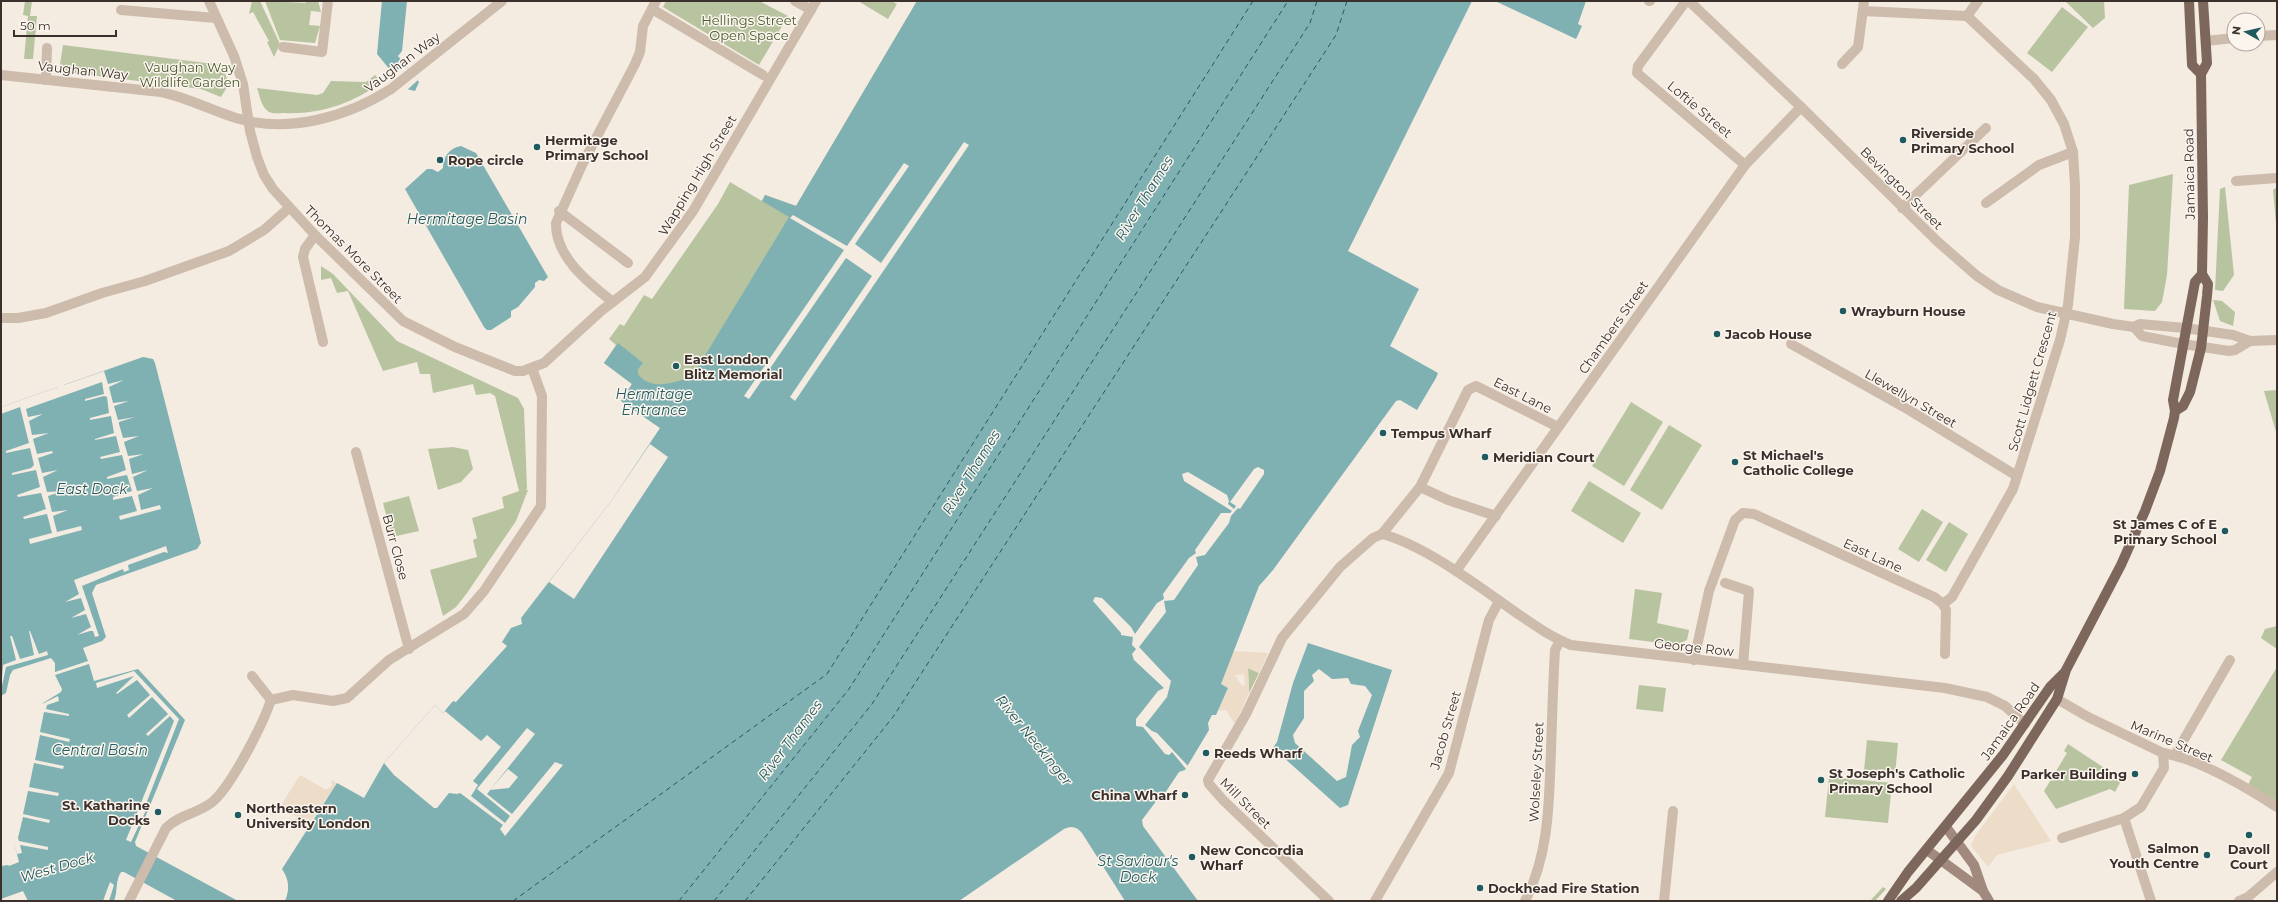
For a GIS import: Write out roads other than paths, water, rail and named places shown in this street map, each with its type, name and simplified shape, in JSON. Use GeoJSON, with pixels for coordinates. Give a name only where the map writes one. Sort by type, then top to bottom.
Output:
{"type":"FeatureCollection","features":[{"type":"Feature","properties":{"kind":"main road","name":"Jamaica Road"},"geometry":{"type":"LineString","coordinates":[[2189,1],[2192,65],[2201,74]]}},
{"type":"Feature","properties":{"kind":"main road","name":"Jamaica Road"},"geometry":{"type":"LineString","coordinates":[[2175,411],[2183,406],[2190,392],[2201,348],[2208,286],[2202,274],[2204,218],[2201,74],[2207,63],[2203,1]]}},
{"type":"Feature","properties":{"kind":"main road","name":"Jamaica Road"},"geometry":{"type":"LineString","coordinates":[[1901,901],[1916,888],[1941,861],[2008,776],[2057,699],[2066,670],[2121,564],[2160,471],[2175,411],[2173,400],[2195,282],[2202,274]]}},
{"type":"Feature","properties":{"kind":"main road","name":"Jamaica Road"},"geometry":{"type":"LineString","coordinates":[[1888,901],[2004,755],[2050,687],[2066,670]]}},
{"type":"Feature","properties":{"kind":"main road"},"geometry":{"type":"LineString","coordinates":[[1946,827],[1974,865],[1983,891],[1990,901]]}},
{"type":"Feature","properties":{"kind":"main road"},"geometry":{"type":"LineString","coordinates":[[1927,850],[1983,891]]}},
{"type":"Feature","properties":{"kind":"street"},"geometry":{"type":"LineString","coordinates":[[209,1],[234,56],[241,78],[250,122],[250,131],[257,157],[264,174],[289,208]]}},
{"type":"Feature","properties":{"kind":"street"},"geometry":{"type":"LineString","coordinates":[[283,47],[322,52],[328,1]]}},
{"type":"Feature","properties":{"kind":"street","name":"Vaughan Way"},"geometry":{"type":"LineString","coordinates":[[1,75],[161,92],[184,97],[220,113],[250,122],[284,125],[338,115],[372,102],[392,89],[502,1]]}},
{"type":"Feature","properties":{"kind":"street"},"geometry":{"type":"LineString","coordinates":[[795,1],[814,5]]}},
{"type":"Feature","properties":{"kind":"street","name":"Loftie Street"},"geometry":{"type":"LineString","coordinates":[[1686,1],[1638,66],[1637,73],[1745,165]]}},
{"type":"Feature","properties":{"kind":"street","name":"Bevington Street"},"geometry":{"type":"LineString","coordinates":[[1689,1],[1801,107],[1938,242],[1998,290],[2037,307],[2066,314],[2134,327],[2140,324],[2204,329],[2233,335],[2250,341]]}},
{"type":"Feature","properties":{"kind":"street"},"geometry":{"type":"LineString","coordinates":[[1842,64],[1858,47],[1863,6],[1967,16],[1978,1]]}},
{"type":"Feature","properties":{"kind":"street"},"geometry":{"type":"LineString","coordinates":[[614,302],[580,274],[558,242],[555,233],[559,211],[635,64],[640,52],[643,26],[654,5],[763,75]]}},
{"type":"Feature","properties":{"kind":"street","name":"Wapping High Street"},"geometry":{"type":"LineString","coordinates":[[532,368],[551,358],[614,302],[645,277],[677,236],[814,5]]}},
{"type":"Feature","properties":{"kind":"street"},"geometry":{"type":"LineString","coordinates":[[121,10],[216,18]]}},
{"type":"Feature","properties":{"kind":"street","name":"Scott Lidgett Crescent"},"geometry":{"type":"LineString","coordinates":[[1943,604],[1952,597],[2013,490],[2043,401],[2066,314],[2075,237],[2075,185],[2072,152],[2064,124],[2051,100],[2025,69],[1967,16]]}},
{"type":"Feature","properties":{"kind":"street"},"geometry":{"type":"LineString","coordinates":[[2266,36],[2277,35]]}},
{"type":"Feature","properties":{"kind":"street"},"geometry":{"type":"LineString","coordinates":[[2206,41],[2226,39]]}},
{"type":"Feature","properties":{"kind":"street"},"geometry":{"type":"LineString","coordinates":[[46,80],[47,48]]}},
{"type":"Feature","properties":{"kind":"street","name":"Chambers Street"},"geometry":{"type":"LineString","coordinates":[[1456,571],[1745,165],[1801,107]]}},
{"type":"Feature","properties":{"kind":"street"},"geometry":{"type":"LineString","coordinates":[[1902,208],[1986,128]]}},
{"type":"Feature","properties":{"kind":"street"},"geometry":{"type":"LineString","coordinates":[[1986,203],[2039,165],[2072,152]]}},
{"type":"Feature","properties":{"kind":"street"},"geometry":{"type":"LineString","coordinates":[[2236,181],[2277,178]]}},
{"type":"Feature","properties":{"kind":"street","name":"Thomas More Street"},"geometry":{"type":"LineString","coordinates":[[1,318],[18,318],[46,313],[102,293],[145,281],[229,251],[264,230],[289,208],[403,321],[507,370],[523,371],[532,368]]}},
{"type":"Feature","properties":{"kind":"street"},"geometry":{"type":"LineString","coordinates":[[559,211],[628,263]]}},
{"type":"Feature","properties":{"kind":"street"},"geometry":{"type":"LineString","coordinates":[[315,235],[305,249],[303,257],[323,342]]}},
{"type":"Feature","properties":{"kind":"street","name":"Bevington Street"},"geometry":{"type":"LineString","coordinates":[[2134,327],[2142,336],[2201,348],[2235,350],[2250,341]]}},
{"type":"Feature","properties":{"kind":"street"},"geometry":{"type":"LineString","coordinates":[[2250,341],[2277,340]]}},
{"type":"Feature","properties":{"kind":"street","name":"Llewellyn Street"},"geometry":{"type":"LineString","coordinates":[[1791,344],[1916,414],[2017,476]]}},
{"type":"Feature","properties":{"kind":"street"},"geometry":{"type":"LineString","coordinates":[[271,700],[294,696],[333,701],[347,698],[389,660],[464,614],[476,600],[541,506],[542,396],[532,368]]}},
{"type":"Feature","properties":{"kind":"street","name":"East Lane"},"geometry":{"type":"LineString","coordinates":[[1420,487],[1468,390],[1476,386],[1558,427]]}},
{"type":"Feature","properties":{"kind":"street","name":"Burr Close"},"geometry":{"type":"LineString","coordinates":[[356,452],[409,649]]}},
{"type":"Feature","properties":{"kind":"street"},"geometry":{"type":"LineString","coordinates":[[1382,534],[1420,487],[1448,500],[1496,516]]}},
{"type":"Feature","properties":{"kind":"street","name":"East Lane"},"geometry":{"type":"LineString","coordinates":[[1694,660],[1709,591],[1736,520],[1743,513],[1754,514],[1934,597],[1943,604]]}},
{"type":"Feature","properties":{"kind":"street","name":"George Row"},"geometry":{"type":"LineString","coordinates":[[1382,534],[1396,538],[1456,571],[1560,641],[1584,648],[1945,688],[1987,697],[2005,706],[2025,724]]}},
{"type":"Feature","properties":{"kind":"street","name":"Mill Street"},"geometry":{"type":"LineString","coordinates":[[1329,901],[1216,793],[1208,780],[1246,714],[1282,638],[1340,567],[1373,538],[1382,534]]}},
{"type":"Feature","properties":{"kind":"street"},"geometry":{"type":"LineString","coordinates":[[1725,583],[1749,591],[1743,665]]}},
{"type":"Feature","properties":{"kind":"street","name":"Jacob Street"},"geometry":{"type":"LineString","coordinates":[[1375,901],[1449,773],[1489,620],[1499,601]]}},
{"type":"Feature","properties":{"kind":"street"},"geometry":{"type":"LineString","coordinates":[[1943,604],[1947,617],[1945,654]]}},
{"type":"Feature","properties":{"kind":"street","name":"Wolseley Street"},"geometry":{"type":"LineString","coordinates":[[1525,901],[1539,869],[1550,801],[1555,650],[1560,641]]}},
{"type":"Feature","properties":{"kind":"street"},"geometry":{"type":"LineString","coordinates":[[2175,755],[2230,660]]}},
{"type":"Feature","properties":{"kind":"street"},"geometry":{"type":"LineString","coordinates":[[252,676],[271,700]]}},
{"type":"Feature","properties":{"kind":"street","name":"Marine Street"},"geometry":{"type":"LineString","coordinates":[[2057,699],[2088,717],[2163,753],[2175,755],[2241,784],[2277,807]]}},
{"type":"Feature","properties":{"kind":"street"},"geometry":{"type":"LineString","coordinates":[[129,901],[166,828],[174,820],[203,808],[219,795],[262,724],[271,700]]}},
{"type":"Feature","properties":{"kind":"street"},"geometry":{"type":"LineString","coordinates":[[2062,838],[2124,818],[2141,807],[2164,768],[2163,753]]}},
{"type":"Feature","properties":{"kind":"street"},"geometry":{"type":"LineString","coordinates":[[1664,901],[1673,811]]}},
{"type":"Feature","properties":{"kind":"street"},"geometry":{"type":"LineString","coordinates":[[2124,818],[2151,901]]}},
{"type":"Feature","properties":{"kind":"street"},"geometry":{"type":"LineString","coordinates":[[2238,901],[2248,897],[2277,872]]}},
{"type":"Feature","properties":{"kind":"water"},"geometry":{"type":"Polygon","coordinates":[[[382,1],[407,1],[402,51],[398,56],[419,82],[415,91],[406,89],[377,54],[382,1]]]}},
{"type":"Feature","properties":{"kind":"water"},"geometry":{"type":"Polygon","coordinates":[[[917,1],[1472,1],[1348,251],[1419,289],[1390,346],[1438,373],[1436,378],[1417,410],[1400,400],[1396,401],[1273,570],[1259,586],[1221,684],[1228,688],[1216,715],[1212,715],[1208,723],[1209,730],[1185,770],[1179,772],[1163,796],[1164,800],[1157,800],[1142,820],[1143,826],[1198,901],[1125,901],[1082,833],[1078,829],[1072,827],[1064,829],[959,901],[285,901],[288,892],[288,884],[282,869],[337,783],[364,798],[384,763],[435,705],[443,713],[453,701],[456,702],[507,646],[502,642],[511,628],[522,624],[521,618],[612,500],[660,428],[621,401],[632,384],[604,363],[618,343],[643,363],[638,369],[638,374],[650,383],[671,383],[692,377],[789,217],[762,201],[765,195],[796,206],[917,1]]]}},
{"type":"Feature","properties":{"kind":"water"},"geometry":{"type":"Polygon","coordinates":[[[1495,1],[1586,1],[1578,24],[1582,26],[1576,39],[1495,1]]]}},
{"type":"Feature","properties":{"kind":"water","name":"Hermitage Basin"},"geometry":{"type":"Polygon","coordinates":[[[461,146],[476,153],[548,277],[544,281],[539,280],[535,283],[535,287],[518,307],[511,311],[511,317],[491,330],[487,330],[484,327],[405,189],[427,169],[432,169],[438,172],[443,168],[444,160],[450,151],[461,146]]]}},
{"type":"Feature","properties":{"kind":"water","name":"East Dock"},"geometry":{"type":"Polygon","coordinates":[[[143,357],[153,359],[155,363],[201,543],[197,549],[96,585],[92,593],[106,637],[102,641],[83,648],[88,661],[55,672],[55,663],[51,658],[13,670],[10,675],[6,693],[1,696],[1,407],[143,357]]]}},
{"type":"Feature","properties":{"kind":"water"},"geometry":{"type":"Polygon","coordinates":[[[1308,643],[1392,670],[1348,805],[1340,808],[1273,748],[1277,742],[1293,683],[1308,643]],[[1319,669],[1312,675],[1314,681],[1304,691],[1304,718],[1293,735],[1295,743],[1337,781],[1346,777],[1352,745],[1360,737],[1358,731],[1372,695],[1365,686],[1351,684],[1348,678],[1332,679],[1319,669]]]}},
{"type":"Feature","properties":{"kind":"water","name":"Central Basin"},"geometry":{"type":"Polygon","coordinates":[[[89,664],[94,681],[138,669],[185,720],[135,842],[136,846],[238,901],[177,901],[124,872],[121,872],[119,875],[114,901],[28,901],[23,891],[1,899],[1,866],[9,866],[19,862],[14,842],[43,703],[61,692],[62,689],[55,675],[89,664]]]}},
{"type":"Feature","properties":{"kind":"place","name":"Riverside Primary School"},"geometry":{"type":"Point","coordinates":[1903,140]}},
{"type":"Feature","properties":{"kind":"place","name":"Hermitage Primary School"},"geometry":{"type":"Point","coordinates":[537,147]}},
{"type":"Feature","properties":{"kind":"place","name":"Rope circle"},"geometry":{"type":"Point","coordinates":[440,160]}},
{"type":"Feature","properties":{"kind":"place","name":"Wrayburn House"},"geometry":{"type":"Point","coordinates":[1843,311]}},
{"type":"Feature","properties":{"kind":"place","name":"Jacob House"},"geometry":{"type":"Point","coordinates":[1717,334]}},
{"type":"Feature","properties":{"kind":"place","name":"East London Blitz Memorial"},"geometry":{"type":"Point","coordinates":[676,366]}},
{"type":"Feature","properties":{"kind":"place","name":"Tempus Wharf"},"geometry":{"type":"Point","coordinates":[1383,433]}},
{"type":"Feature","properties":{"kind":"place","name":"Meridian Court"},"geometry":{"type":"Point","coordinates":[1485,457]}},
{"type":"Feature","properties":{"kind":"place","name":"St Michael's Catholic College"},"geometry":{"type":"Point","coordinates":[1735,462]}},
{"type":"Feature","properties":{"kind":"place","name":"St James C of E Primary School"},"geometry":{"type":"Point","coordinates":[2225,531]}},
{"type":"Feature","properties":{"kind":"place","name":"Reeds Wharf"},"geometry":{"type":"Point","coordinates":[1206,753]}},
{"type":"Feature","properties":{"kind":"place","name":"Parker Building"},"geometry":{"type":"Point","coordinates":[2135,774]}},
{"type":"Feature","properties":{"kind":"place","name":"St Joseph's Catholic Primary School"},"geometry":{"type":"Point","coordinates":[1821,780]}},
{"type":"Feature","properties":{"kind":"place","name":"China Wharf"},"geometry":{"type":"Point","coordinates":[1185,795]}},
{"type":"Feature","properties":{"kind":"place","name":"St. Katharine Docks"},"geometry":{"type":"Point","coordinates":[158,812]}},
{"type":"Feature","properties":{"kind":"place","name":"Northeastern University London"},"geometry":{"type":"Point","coordinates":[238,815]}},
{"type":"Feature","properties":{"kind":"place","name":"Davoll Court"},"geometry":{"type":"Point","coordinates":[2249,835]}},
{"type":"Feature","properties":{"kind":"place","name":"Salmon Youth Centre"},"geometry":{"type":"Point","coordinates":[2207,855]}},
{"type":"Feature","properties":{"kind":"place","name":"New Concordia Wharf"},"geometry":{"type":"Point","coordinates":[1192,857]}},
{"type":"Feature","properties":{"kind":"place","name":"Dockhead Fire Station"},"geometry":{"type":"Point","coordinates":[1480,888]}},
{"type":"Feature","properties":{"kind":"park label","name":"Hellings Street Open Space"},"geometry":{"type":"Point","coordinates":[749,28]}},
{"type":"Feature","properties":{"kind":"park label","name":"Vaughan Way Wildlife Garden"},"geometry":{"type":"Point","coordinates":[190,74]}},
{"type":"Feature","properties":{"kind":"water label","name":"River Thames"},"geometry":{"type":"Point","coordinates":[1144,198]}},
{"type":"Feature","properties":{"kind":"water label","name":"Hermitage Entrance"},"geometry":{"type":"Point","coordinates":[654,402]}},
{"type":"Feature","properties":{"kind":"water label","name":"River Thames"},"geometry":{"type":"Point","coordinates":[971,472]}},
{"type":"Feature","properties":{"kind":"water label","name":"River Thames"},"geometry":{"type":"Point","coordinates":[790,740]}},
{"type":"Feature","properties":{"kind":"water label","name":"River Neckinger"},"geometry":{"type":"Point","coordinates":[1034,740]}},
{"type":"Feature","properties":{"kind":"water label","name":"West Dock"},"geometry":{"type":"Point","coordinates":[57,867]}},
{"type":"Feature","properties":{"kind":"water label","name":"St Saviour's Dock"},"geometry":{"type":"Point","coordinates":[1138,870]}}]}
